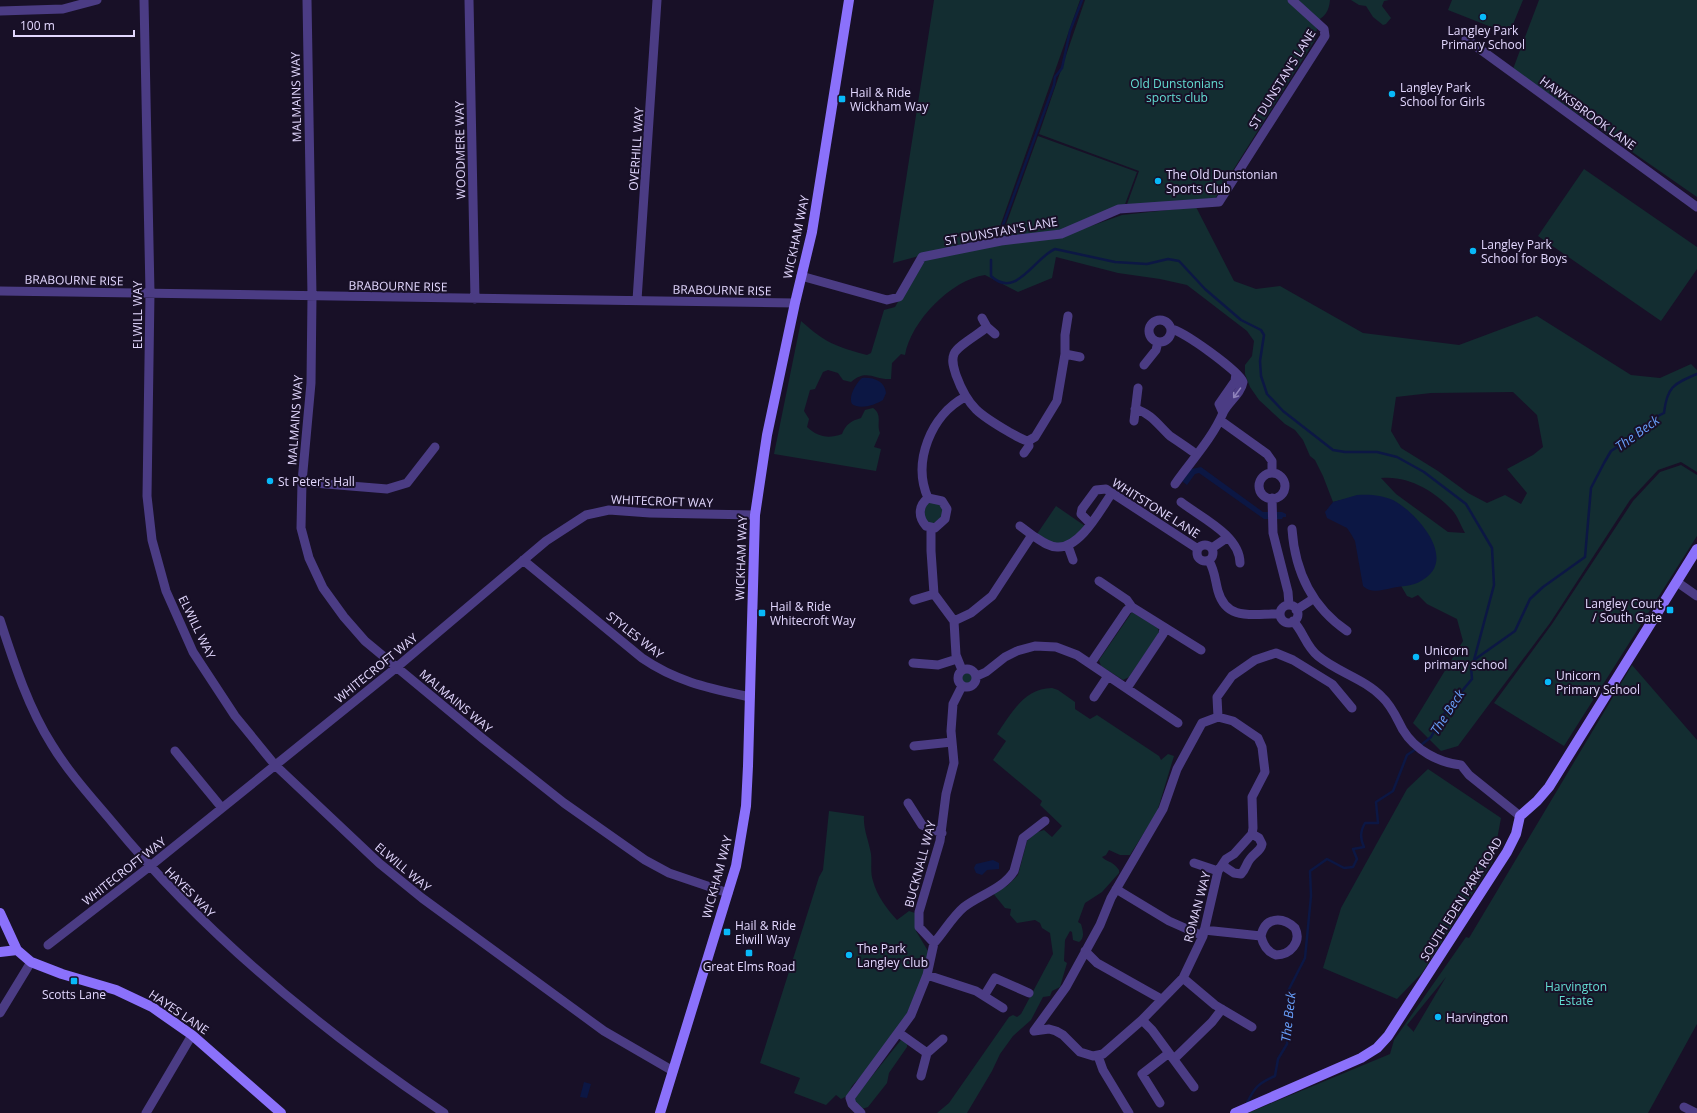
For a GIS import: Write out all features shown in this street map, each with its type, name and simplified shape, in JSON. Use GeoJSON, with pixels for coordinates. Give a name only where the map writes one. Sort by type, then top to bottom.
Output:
{"type":"FeatureCollection","features":[{"type":"Feature","properties":{"kind":"street"},"geometry":{"type":"LineString","coordinates":[[0,11],[63,9],[97,0]]}},
{"type":"Feature","properties":{"kind":"street","name":"ELWILL WAY"},"geometry":{"type":"LineString","coordinates":[[144,0],[150,293],[147,496],[154,547],[166,591],[193,652],[235,716],[275,765],[368,853],[422,898],[604,1031],[673,1071]]}},
{"type":"Feature","properties":{"kind":"street","name":"MALMAINS WAY"},"geometry":{"type":"LineString","coordinates":[[306,0],[312,296],[311,383],[302,482],[301,528],[309,558],[323,588],[344,617],[366,641],[564,803],[645,860],[669,873],[728,893]]}},
{"type":"Feature","properties":{"kind":"street","name":"WOODMERE WAY"},"geometry":{"type":"LineString","coordinates":[[469,0],[474,299]]}},
{"type":"Feature","properties":{"kind":"street","name":"OVERHILL WAY"},"geometry":{"type":"LineString","coordinates":[[638,300],[658,0]]}},
{"type":"Feature","properties":{"kind":"street","name":"WICKHAM WAY"},"geometry":{"type":"LineString","coordinates":[[660,1113],[740,850],[746,806],[755,515],[767,435],[795,303],[812,232],[849,0]]}},
{"type":"Feature","properties":{"kind":"street","name":"ST DUNSTAN'S LANE"},"geometry":{"type":"LineString","coordinates":[[801,276],[887,300],[899,297],[922,258],[1001,241],[1061,234],[1119,209],[1219,202],[1325,36],[1324,29],[1292,0]]}},
{"type":"Feature","properties":{"kind":"street","name":"HAWKSBROOK LANE"},"geometry":{"type":"LineString","coordinates":[[1466,38],[1697,207]]}},
{"type":"Feature","properties":{"kind":"street","name":"BRABOURNE RISE"},"geometry":{"type":"LineString","coordinates":[[0,291],[795,303]]}},
{"type":"Feature","properties":{"kind":"street"},"geometry":{"type":"LineString","coordinates":[[1028,441],[1035,436],[1055,405],[1065,354],[1065,335],[1068,316]]}},
{"type":"Feature","properties":{"kind":"street"},"geometry":{"type":"LineString","coordinates":[[982,318],[987,327],[995,334]]}},
{"type":"Feature","properties":{"kind":"street"},"geometry":{"type":"LineString","coordinates":[[1171,329],[1171,334],[1167,340],[1158,342],[1150,336],[1149,330],[1153,324],[1158,321],[1163,321],[1169,325],[1171,329],[1181,332],[1236,373],[1235,381],[1219,404],[1222,417],[1269,456],[1272,461],[1272,473]]}},
{"type":"Feature","properties":{"kind":"street"},"geometry":{"type":"LineString","coordinates":[[987,327],[974,338],[958,347],[953,355],[953,364],[965,397],[976,410],[988,419],[1028,441]]}},
{"type":"Feature","properties":{"kind":"street"},"geometry":{"type":"LineString","coordinates":[[1144,365],[1156,350],[1158,342]]}},
{"type":"Feature","properties":{"kind":"street"},"geometry":{"type":"LineString","coordinates":[[1065,354],[1080,357]]}},
{"type":"Feature","properties":{"kind":"street"},"geometry":{"type":"LineString","coordinates":[[1134,421],[1138,388]]}},
{"type":"Feature","properties":{"kind":"street"},"geometry":{"type":"LineString","coordinates":[[928,498],[923,486],[922,476],[925,455],[932,431],[945,411],[965,397]]}},
{"type":"Feature","properties":{"kind":"street"},"geometry":{"type":"LineString","coordinates":[[1135,409],[1152,417],[1170,435],[1196,454]]}},
{"type":"Feature","properties":{"kind":"street"},"geometry":{"type":"LineString","coordinates":[[1174,484],[1222,417]]}},
{"type":"Feature","properties":{"kind":"street"},"geometry":{"type":"LineString","coordinates":[[1024,454],[1029,446],[1028,441]]}},
{"type":"Feature","properties":{"kind":"street"},"geometry":{"type":"LineString","coordinates":[[302,482],[387,489],[397,488],[407,483],[435,447]]}},
{"type":"Feature","properties":{"kind":"street"},"geometry":{"type":"LineString","coordinates":[[1272,473],[1282,478],[1284,485],[1280,496],[1272,498],[1262,493],[1259,485],[1262,477],[1272,473]]}},
{"type":"Feature","properties":{"kind":"street","name":"WHITSTONE LANE"},"geometry":{"type":"LineString","coordinates":[[1089,525],[1081,511],[1094,492],[1103,489],[1112,493],[1198,549]]}},
{"type":"Feature","properties":{"kind":"street"},"geometry":{"type":"LineString","coordinates":[[1020,526],[1051,546],[1068,546],[1078,540],[1112,493]]}},
{"type":"Feature","properties":{"kind":"street"},"geometry":{"type":"LineString","coordinates":[[928,498],[938,499],[949,504],[945,519],[937,527],[931,529]]}},
{"type":"Feature","properties":{"kind":"street"},"geometry":{"type":"LineString","coordinates":[[928,498],[922,505],[920,514],[923,523],[931,529]]}},
{"type":"Feature","properties":{"kind":"street"},"geometry":{"type":"LineString","coordinates":[[1272,498],[1273,533],[1288,592],[1297,615],[1293,621]]}},
{"type":"Feature","properties":{"kind":"street"},"geometry":{"type":"LineString","coordinates":[[1181,502],[1221,530],[1228,537],[1237,551],[1240,563]]}},
{"type":"Feature","properties":{"kind":"street","name":"WHITECROFT WAY"},"geometry":{"type":"LineString","coordinates":[[48,945],[149,867],[397,667],[546,541],[579,519],[586,515],[609,510],[650,513],[755,515]]}},
{"type":"Feature","properties":{"kind":"street"},"geometry":{"type":"LineString","coordinates":[[931,529],[934,594],[954,621],[971,613],[992,596],[1032,535]]}},
{"type":"Feature","properties":{"kind":"street"},"geometry":{"type":"LineString","coordinates":[[1292,529],[1298,565],[1313,599],[1325,614],[1347,631]]}},
{"type":"Feature","properties":{"kind":"street"},"geometry":{"type":"LineString","coordinates":[[1212,548],[1228,537]]}},
{"type":"Feature","properties":{"kind":"street"},"geometry":{"type":"LineString","coordinates":[[1204,545],[1212,548],[1213,556],[1210,560],[1203,562],[1198,558],[1196,553],[1198,549],[1204,545]]}},
{"type":"Feature","properties":{"kind":"street"},"geometry":{"type":"LineString","coordinates":[[1068,546],[1072,560]]}},
{"type":"Feature","properties":{"kind":"street"},"geometry":{"type":"LineString","coordinates":[[1313,599],[1293,607],[1283,607],[1280,614],[1283,621],[1293,621],[1300,629],[1311,649],[1323,660],[1382,696],[1407,736],[1414,743],[1424,751],[1443,762],[1461,765],[1472,778],[1520,816],[1537,801],[1549,787],[1697,549]]}},
{"type":"Feature","properties":{"kind":"street","name":"STYLES WAY"},"geometry":{"type":"LineString","coordinates":[[523,560],[642,658],[660,670],[697,686],[750,697]]}},
{"type":"Feature","properties":{"kind":"street"},"geometry":{"type":"LineString","coordinates":[[1210,560],[1220,596],[1232,610],[1251,616],[1280,614]]}},
{"type":"Feature","properties":{"kind":"street"},"geometry":{"type":"LineString","coordinates":[[1099,581],[1127,600],[1132,607],[1164,629],[1172,630],[1201,650]]}},
{"type":"Feature","properties":{"kind":"street"},"geometry":{"type":"LineString","coordinates":[[1677,582],[1697,596]]}},
{"type":"Feature","properties":{"kind":"street"},"geometry":{"type":"LineString","coordinates":[[914,600],[934,594]]}},
{"type":"Feature","properties":{"kind":"street"},"geometry":{"type":"LineString","coordinates":[[1091,664],[1127,610],[1132,607]]}},
{"type":"Feature","properties":{"kind":"street","name":"HAYES WAY"},"geometry":{"type":"LineString","coordinates":[[0,620],[34,714],[52,746],[90,796],[149,867],[206,925],[293,1002],[348,1046],[444,1113]]}},
{"type":"Feature","properties":{"kind":"street","name":"BUCKNALL WAY"},"geometry":{"type":"LineString","coordinates":[[934,943],[921,930],[918,919],[942,833],[946,794],[954,763],[952,742],[953,704],[962,686],[958,679],[962,670],[957,659],[954,621]]}},
{"type":"Feature","properties":{"kind":"street"},"geometry":{"type":"LineString","coordinates":[[1127,688],[1163,634],[1164,629]]}},
{"type":"Feature","properties":{"kind":"street"},"geometry":{"type":"LineString","coordinates":[[977,676],[986,672],[1011,654],[1035,646],[1062,648],[1091,664],[1178,723]]}},
{"type":"Feature","properties":{"kind":"street"},"geometry":{"type":"LineString","coordinates":[[1218,717],[1217,697],[1232,676],[1255,660],[1276,653],[1293,660],[1332,684],[1352,708]]}},
{"type":"Feature","properties":{"kind":"street"},"geometry":{"type":"LineString","coordinates":[[913,663],[938,665],[957,659]]}},
{"type":"Feature","properties":{"kind":"street"},"geometry":{"type":"LineString","coordinates":[[962,670],[970,669],[977,676]]}},
{"type":"Feature","properties":{"kind":"street"},"geometry":{"type":"LineString","coordinates":[[962,686],[967,688],[973,686],[977,680],[977,676]]}},
{"type":"Feature","properties":{"kind":"street"},"geometry":{"type":"LineString","coordinates":[[1094,697],[1108,676]]}},
{"type":"Feature","properties":{"kind":"street"},"geometry":{"type":"LineString","coordinates":[[1129,1113],[1103,1070],[1098,1056],[1080,1052],[1063,1035],[1056,1031],[1042,1029],[1034,1030],[1066,987],[1116,889],[1163,809],[1177,769],[1202,723],[1218,717],[1233,721],[1250,731],[1258,738],[1262,747],[1265,772],[1252,797],[1252,834],[1261,840],[1262,847],[1251,858],[1244,871],[1238,874],[1220,868],[1194,863]]}},
{"type":"Feature","properties":{"kind":"street"},"geometry":{"type":"LineString","coordinates":[[914,746],[952,742]]}},
{"type":"Feature","properties":{"kind":"street"},"geometry":{"type":"LineString","coordinates":[[175,752],[222,808]]}},
{"type":"Feature","properties":{"kind":"street"},"geometry":{"type":"LineString","coordinates":[[908,803],[912,808],[916,819],[922,825],[942,833]]}},
{"type":"Feature","properties":{"kind":"street","name":"SOUTH EDEN PARK ROAD"},"geometry":{"type":"LineString","coordinates":[[1237,1112],[1356,1061],[1372,1052],[1382,1043],[1457,932],[1507,852],[1516,834],[1520,816]]}},
{"type":"Feature","properties":{"kind":"street"},"geometry":{"type":"LineString","coordinates":[[861,1113],[852,1104],[850,1098],[899,1033],[913,1010],[927,975],[934,943],[963,907],[995,888],[1011,875],[1014,871],[1023,838],[1045,820]]}},
{"type":"Feature","properties":{"kind":"street","name":"ROMAN WAY"},"geometry":{"type":"LineString","coordinates":[[1098,1056],[1103,1054],[1142,1020],[1183,978],[1204,933],[1220,868],[1252,834]]}},
{"type":"Feature","properties":{"kind":"street"},"geometry":{"type":"LineString","coordinates":[[1116,889],[1169,921],[1204,933],[1261,936]]}},
{"type":"Feature","properties":{"kind":"street","name":"HAYES LANE"},"geometry":{"type":"LineString","coordinates":[[0,912],[17,950],[31,962],[62,974],[116,990],[152,1007],[192,1035],[281,1113]]}},
{"type":"Feature","properties":{"kind":"street"},"geometry":{"type":"LineString","coordinates":[[0,952],[17,950]]}},
{"type":"Feature","properties":{"kind":"street"},"geometry":{"type":"LineString","coordinates":[[1085,952],[1098,963],[1161,999]]}},
{"type":"Feature","properties":{"kind":"street"},"geometry":{"type":"LineString","coordinates":[[0,1013],[31,962]]}},
{"type":"Feature","properties":{"kind":"street"},"geometry":{"type":"LineString","coordinates":[[927,975],[976,991],[1003,1008]]}},
{"type":"Feature","properties":{"kind":"street"},"geometry":{"type":"LineString","coordinates":[[984,996],[995,978],[1029,993]]}},
{"type":"Feature","properties":{"kind":"street"},"geometry":{"type":"LineString","coordinates":[[1183,978],[1222,1009],[1252,1026]]}},
{"type":"Feature","properties":{"kind":"street"},"geometry":{"type":"LineString","coordinates":[[1160,1103],[1142,1074],[1171,1056],[1212,1022],[1222,1009]]}},
{"type":"Feature","properties":{"kind":"street"},"geometry":{"type":"LineString","coordinates":[[1142,1020],[1152,1030],[1194,1087]]}},
{"type":"Feature","properties":{"kind":"street"},"geometry":{"type":"LineString","coordinates":[[899,1033],[927,1053]]}},
{"type":"Feature","properties":{"kind":"street"},"geometry":{"type":"LineString","coordinates":[[146,1113],[192,1035]]}},
{"type":"Feature","properties":{"kind":"street"},"geometry":{"type":"LineString","coordinates":[[921,1076],[927,1053],[943,1039]]}},
{"type":"Feature","properties":{"kind":"street"},"geometry":{"type":"LineString","coordinates":[[1684,1107],[1696,1113]]}},
{"type":"Feature","properties":{"kind":"green space"},"geometry":{"type":"Polygon","coordinates":[[[934,0],[1080,0],[997,235],[893,263],[934,0]]]}},
{"type":"Feature","properties":{"kind":"green space","name":"Old Dunstonians sports club"},"geometry":{"type":"Polygon","coordinates":[[[1085,0],[1330,0],[1325,14],[1321,19],[1314,22],[1317,29],[1315,40],[1213,202],[1126,207],[1139,171],[1039,134],[1085,0]]]}},
{"type":"Feature","properties":{"kind":"green space"},"geometry":{"type":"Polygon","coordinates":[[[1351,0],[1389,0],[1384,1],[1382,6],[1391,18],[1386,24],[1383,25],[1373,17],[1366,6],[1359,5],[1351,0]]]}},
{"type":"Feature","properties":{"kind":"green space"},"geometry":{"type":"Polygon","coordinates":[[[1452,0],[1523,0],[1509,34],[1448,10],[1452,0]]]}},
{"type":"Feature","properties":{"kind":"green space"},"geometry":{"type":"Polygon","coordinates":[[[1539,0],[1697,0],[1697,197],[1513,69],[1539,0]]]}},
{"type":"Feature","properties":{"kind":"green space"},"geometry":{"type":"Polygon","coordinates":[[[1038,136],[1137,172],[1124,207],[1060,232],[1001,238],[1038,136]]]}},
{"type":"Feature","properties":{"kind":"green space"},"geometry":{"type":"Polygon","coordinates":[[[1584,169],[1697,247],[1697,269],[1661,321],[1538,236],[1584,169]]]}},
{"type":"Feature","properties":{"kind":"green space"},"geometry":{"type":"Polygon","coordinates":[[[1196,207],[1234,281],[1256,289],[1280,286],[1363,333],[1459,345],[1537,316],[1631,375],[1660,378],[1691,364],[1697,370],[1697,472],[1681,462],[1658,470],[1630,500],[1550,623],[1458,746],[1441,751],[1413,723],[1463,641],[1457,619],[1427,604],[1418,595],[1412,598],[1407,596],[1350,498],[1333,502],[1323,476],[1315,460],[1310,456],[1303,440],[1295,430],[1285,424],[1259,400],[1250,387],[1245,374],[1245,365],[1252,356],[1254,341],[1247,331],[1187,285],[1160,279],[1118,273],[1056,257],[1052,278],[1018,292],[985,275],[972,278],[946,294],[934,304],[924,316],[915,329],[905,355],[901,354],[892,363],[891,379],[866,375],[851,382],[843,380],[838,373],[828,370],[823,372],[815,389],[810,390],[804,411],[809,419],[807,427],[819,435],[828,437],[842,434],[849,423],[861,418],[865,410],[873,408],[878,413],[880,433],[874,447],[881,449],[876,471],[774,454],[801,321],[818,335],[832,343],[867,355],[871,353],[884,310],[895,307],[923,259],[1003,244],[1060,237],[1122,215],[1196,207]],[[1513,392],[1431,393],[1396,397],[1391,431],[1401,448],[1438,471],[1468,493],[1487,503],[1505,495],[1521,504],[1527,493],[1507,469],[1533,455],[1543,447],[1537,415],[1513,392]],[[1381,478],[1396,494],[1448,532],[1465,533],[1453,511],[1429,491],[1401,479],[1381,478]]]}},
{"type":"Feature","properties":{"kind":"green space"},"geometry":{"type":"Polygon","coordinates":[[[1681,465],[1697,475],[1697,536],[1564,746],[1494,703],[1552,624],[1633,501],[1660,472],[1681,465]]]}},
{"type":"Feature","properties":{"kind":"green space"},"geometry":{"type":"Polygon","coordinates":[[[927,502],[941,504],[944,516],[931,525],[923,517],[927,502]]]}},
{"type":"Feature","properties":{"kind":"green space"},"geometry":{"type":"Polygon","coordinates":[[[1056,506],[1085,526],[1073,540],[1055,544],[1037,534],[1056,506]]]}},
{"type":"Feature","properties":{"kind":"green space"},"geometry":{"type":"Polygon","coordinates":[[[1132,612],[1158,628],[1159,633],[1129,677],[1123,680],[1101,666],[1099,660],[1132,612]]]}},
{"type":"Feature","properties":{"kind":"green space","name":"Harvington Estate"},"geometry":{"type":"Polygon","coordinates":[[[1632,665],[1697,740],[1697,1024],[1648,1113],[1248,1113],[1390,1054],[1394,1040],[1466,937],[1469,938],[1632,665]],[[1446,977],[1407,1025],[1414,1031],[1446,977]]]}},
{"type":"Feature","properties":{"kind":"green space"},"geometry":{"type":"Polygon","coordinates":[[[965,672],[969,672],[973,678],[969,684],[965,684],[961,680],[961,676],[965,672]]]}},
{"type":"Feature","properties":{"kind":"green space"},"geometry":{"type":"Polygon","coordinates":[[[1052,688],[1058,690],[1075,702],[1075,709],[1090,719],[1097,715],[1159,756],[1161,760],[1168,754],[1174,756],[1157,812],[1130,855],[1120,855],[1109,850],[1106,855],[1102,857],[1112,863],[1119,870],[1119,873],[1102,892],[1085,903],[1078,922],[1081,924],[1083,932],[1081,940],[1079,942],[1073,940],[1072,932],[1070,931],[1065,940],[1064,961],[1067,963],[1060,987],[1052,991],[1050,996],[1043,997],[1031,1020],[1013,1036],[1000,1054],[992,1071],[967,1113],[937,1113],[949,1103],[1009,1017],[1013,1015],[1017,1017],[1021,1014],[1053,954],[1050,933],[1042,928],[1040,923],[1035,920],[1017,923],[1010,915],[1011,909],[1005,908],[992,892],[1007,886],[1018,875],[1027,841],[1035,833],[1044,830],[1052,837],[1062,826],[1040,805],[1042,801],[993,760],[1006,741],[997,734],[1013,711],[1026,697],[1034,692],[1052,688]]]}},
{"type":"Feature","properties":{"kind":"green space"},"geometry":{"type":"Polygon","coordinates":[[[1428,769],[1501,818],[1493,861],[1422,973],[1397,999],[1323,968],[1341,908],[1407,789],[1428,769]]]}},
{"type":"Feature","properties":{"kind":"green space","name":"The Park Langley Club"},"geometry":{"type":"Polygon","coordinates":[[[829,811],[864,816],[865,830],[871,854],[872,878],[877,892],[886,907],[897,920],[909,911],[915,913],[916,931],[928,951],[925,972],[905,1018],[871,1065],[852,1086],[847,1096],[841,1099],[836,1095],[826,1105],[794,1093],[800,1078],[760,1063],[819,877],[823,870],[829,811]]]}},
{"type":"Feature","properties":{"kind":"green space"},"geometry":{"type":"Polygon","coordinates":[[[901,1040],[907,1042],[907,1047],[889,1073],[887,1083],[868,1107],[862,1109],[855,1102],[855,1097],[901,1040]]]}},
{"type":"Feature","properties":{"kind":"shaded area"},"geometry":{"type":"Polygon","coordinates":[[[862,378],[874,379],[883,385],[886,393],[883,400],[876,404],[863,407],[852,404],[851,398],[853,390],[862,378]]]}},
{"type":"Feature","properties":{"kind":"shaded area"},"geometry":{"type":"Polygon","coordinates":[[[1201,467],[1263,512],[1282,512],[1286,514],[1286,517],[1283,517],[1282,519],[1264,519],[1199,473],[1195,474],[1187,485],[1182,481],[1191,469],[1201,467]]]}},
{"type":"Feature","properties":{"kind":"shaded area"},"geometry":{"type":"Polygon","coordinates":[[[1357,495],[1375,495],[1389,498],[1413,515],[1430,537],[1435,549],[1436,561],[1432,572],[1418,583],[1411,585],[1377,591],[1370,590],[1363,586],[1355,541],[1347,528],[1327,518],[1325,512],[1333,502],[1357,495]]]}},
{"type":"Feature","properties":{"kind":"shaded area"},"geometry":{"type":"Polygon","coordinates":[[[993,860],[999,863],[999,869],[987,870],[982,875],[976,873],[974,868],[976,864],[993,860]]]}},
{"type":"Feature","properties":{"kind":"shaded area"},"geometry":{"type":"Polygon","coordinates":[[[584,1082],[591,1084],[587,1098],[580,1097],[584,1082]]]}},
{"type":"Feature","properties":{"kind":"waterway"},"geometry":{"type":"LineString","coordinates":[[1003,225],[1054,85],[1055,77],[1062,68],[1070,31],[1082,0]]}},
{"type":"Feature","properties":{"kind":"waterway"},"geometry":{"type":"LineString","coordinates":[[991,260],[991,276],[1000,282],[1009,283],[1017,280],[1048,253],[1055,249],[1115,262],[1147,264],[1168,259],[1179,261],[1205,289],[1241,320],[1261,330],[1264,335],[1260,361],[1261,376],[1267,394],[1283,411],[1333,450],[1345,452],[1377,452],[1397,457],[1424,472],[1466,504],[1492,548],[1494,585],[1474,660]]}},
{"type":"Feature","properties":{"kind":"waterway","name":"The Beck"},"geometry":{"type":"LineString","coordinates":[[1420,746],[1431,737],[1447,709],[1472,679],[1471,667],[1474,660],[1515,631],[1530,599],[1543,587],[1585,557],[1591,488],[1611,451],[1644,430],[1658,416],[1664,413],[1669,392],[1677,384],[1697,374]]}},
{"type":"Feature","properties":{"kind":"waterway","name":"The Beck"},"geometry":{"type":"LineString","coordinates":[[1246,1105],[1257,1087],[1264,1081],[1275,1076],[1278,1059],[1287,1044],[1288,991],[1305,958],[1311,896],[1310,871],[1327,859],[1344,868],[1353,867],[1357,859],[1353,849],[1364,847],[1361,835],[1365,823],[1378,823],[1376,802],[1393,791],[1407,755],[1416,749]]}},
{"type":"Feature","properties":{"kind":"place","name":"Langley Park Primary School"},"geometry":{"type":"Point","coordinates":[1483,17]}},
{"type":"Feature","properties":{"kind":"place","name":"Langley Park School for Girls"},"geometry":{"type":"Point","coordinates":[1392,94]}},
{"type":"Feature","properties":{"kind":"place","name":"Hail & Ride Wickham Way"},"geometry":{"type":"Point","coordinates":[842,99]}},
{"type":"Feature","properties":{"kind":"place","name":"The Old Dunstonian Sports Club"},"geometry":{"type":"Point","coordinates":[1158,181]}},
{"type":"Feature","properties":{"kind":"place","name":"Langley Park School for Boys"},"geometry":{"type":"Point","coordinates":[1473,251]}},
{"type":"Feature","properties":{"kind":"place","name":"St Peter's Hall"},"geometry":{"type":"Point","coordinates":[270,481]}},
{"type":"Feature","properties":{"kind":"place","name":"Langley Court / South Gate"},"geometry":{"type":"Point","coordinates":[1670,610]}},
{"type":"Feature","properties":{"kind":"place","name":"Hail & Ride Whitecroft Way"},"geometry":{"type":"Point","coordinates":[762,613]}},
{"type":"Feature","properties":{"kind":"place","name":"Unicorn primary school"},"geometry":{"type":"Point","coordinates":[1416,657]}},
{"type":"Feature","properties":{"kind":"place","name":"Unicorn Primary School"},"geometry":{"type":"Point","coordinates":[1548,682]}},
{"type":"Feature","properties":{"kind":"place","name":"Hail & Ride Elwill Way"},"geometry":{"type":"Point","coordinates":[727,932]}},
{"type":"Feature","properties":{"kind":"place","name":"Great Elms Road"},"geometry":{"type":"Point","coordinates":[749,953]}},
{"type":"Feature","properties":{"kind":"place","name":"The Park Langley Club"},"geometry":{"type":"Point","coordinates":[849,955]}},
{"type":"Feature","properties":{"kind":"place","name":"Scotts Lane"},"geometry":{"type":"Point","coordinates":[74,981]}},
{"type":"Feature","properties":{"kind":"place","name":"Harvington"},"geometry":{"type":"Point","coordinates":[1438,1017]}}]}
